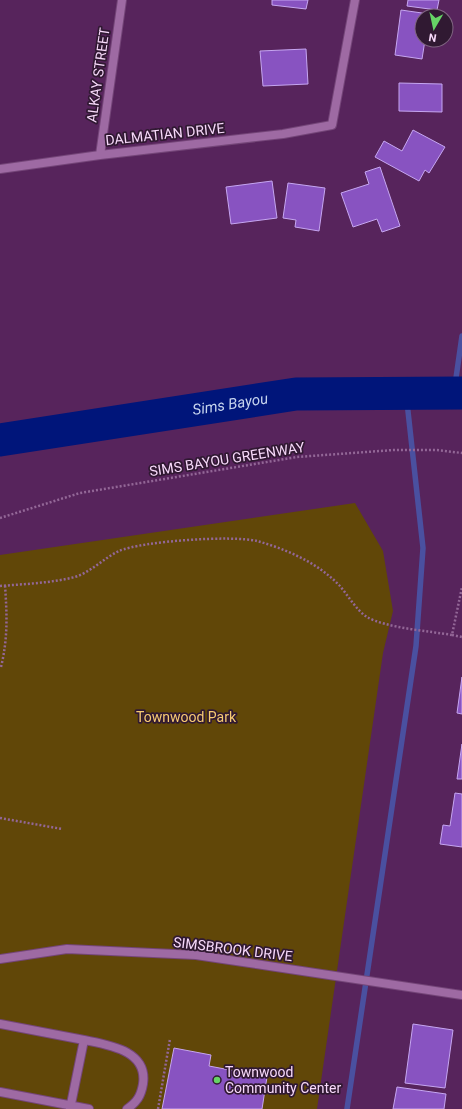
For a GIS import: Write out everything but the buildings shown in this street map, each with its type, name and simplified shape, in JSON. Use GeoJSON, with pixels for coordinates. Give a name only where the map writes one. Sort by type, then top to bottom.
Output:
{"type":"FeatureCollection","features":[{"type":"Feature","properties":{"kind":"street","name":"ALKAY STREET"},"geometry":{"type":"LineString","coordinates":[[100,154],[122,0]]}},
{"type":"Feature","properties":{"kind":"street","name":"DALMATIAN DRIVE"},"geometry":{"type":"LineString","coordinates":[[0,169],[100,154],[283,134],[332,125],[355,0]]}},
{"type":"Feature","properties":{"kind":"street","name":"SIMSBROOK DRIVE"},"geometry":{"type":"LineString","coordinates":[[0,959],[67,949],[196,955],[462,995]]}},
{"type":"Feature","properties":{"kind":"street"},"geometry":{"type":"LineString","coordinates":[[0,1024],[119,1048],[132,1055],[140,1064],[144,1076],[142,1091],[137,1102],[127,1109]]}},
{"type":"Feature","properties":{"kind":"street"},"geometry":{"type":"LineString","coordinates":[[71,1107],[84,1040]]}},
{"type":"Feature","properties":{"kind":"street"},"geometry":{"type":"LineString","coordinates":[[0,1092],[71,1107],[89,1109]]}},
{"type":"Feature","properties":{"kind":"path","name":"SIMS BAYOU GREENWAY"},"geometry":{"type":"LineString","coordinates":[[0,518],[80,493],[297,457],[394,450],[437,450],[462,453]]}},
{"type":"Feature","properties":{"kind":"path"},"geometry":{"type":"LineString","coordinates":[[0,586],[48,582],[76,576],[120,551],[143,546],[230,538],[257,541],[301,558],[321,570],[338,584],[366,616],[381,623],[462,637]]}},
{"type":"Feature","properties":{"kind":"path"},"geometry":{"type":"LineString","coordinates":[[1,667],[5,650],[8,623],[5,585]]}},
{"type":"Feature","properties":{"kind":"path"},"geometry":{"type":"LineString","coordinates":[[452,635],[462,587]]}},
{"type":"Feature","properties":{"kind":"path"},"geometry":{"type":"LineString","coordinates":[[0,818],[62,830]]}},
{"type":"Feature","properties":{"kind":"path"},"geometry":{"type":"LineString","coordinates":[[158,1109],[170,1039]]}},
{"type":"Feature","properties":{"kind":"green space","name":"Townwood Park"},"geometry":{"type":"Polygon","coordinates":[[[355,503],[383,551],[393,611],[383,653],[317,1109],[0,1109],[0,555],[355,503]]]}},
{"type":"Feature","properties":{"kind":"waterway"},"geometry":{"type":"LineString","coordinates":[[454,392],[462,336]]}},
{"type":"Feature","properties":{"kind":"waterway"},"geometry":{"type":"LineString","coordinates":[[347,1109],[416,646],[423,548],[406,393]]}},
{"type":"Feature","properties":{"kind":"waterway","name":"Sims Bayou"},"geometry":{"type":"LineString","coordinates":[[0,440],[296,394],[462,393]]}},
{"type":"Feature","properties":{"kind":"place","name":"Townwood Community Center"},"geometry":{"type":"Point","coordinates":[217,1080]}}]}
